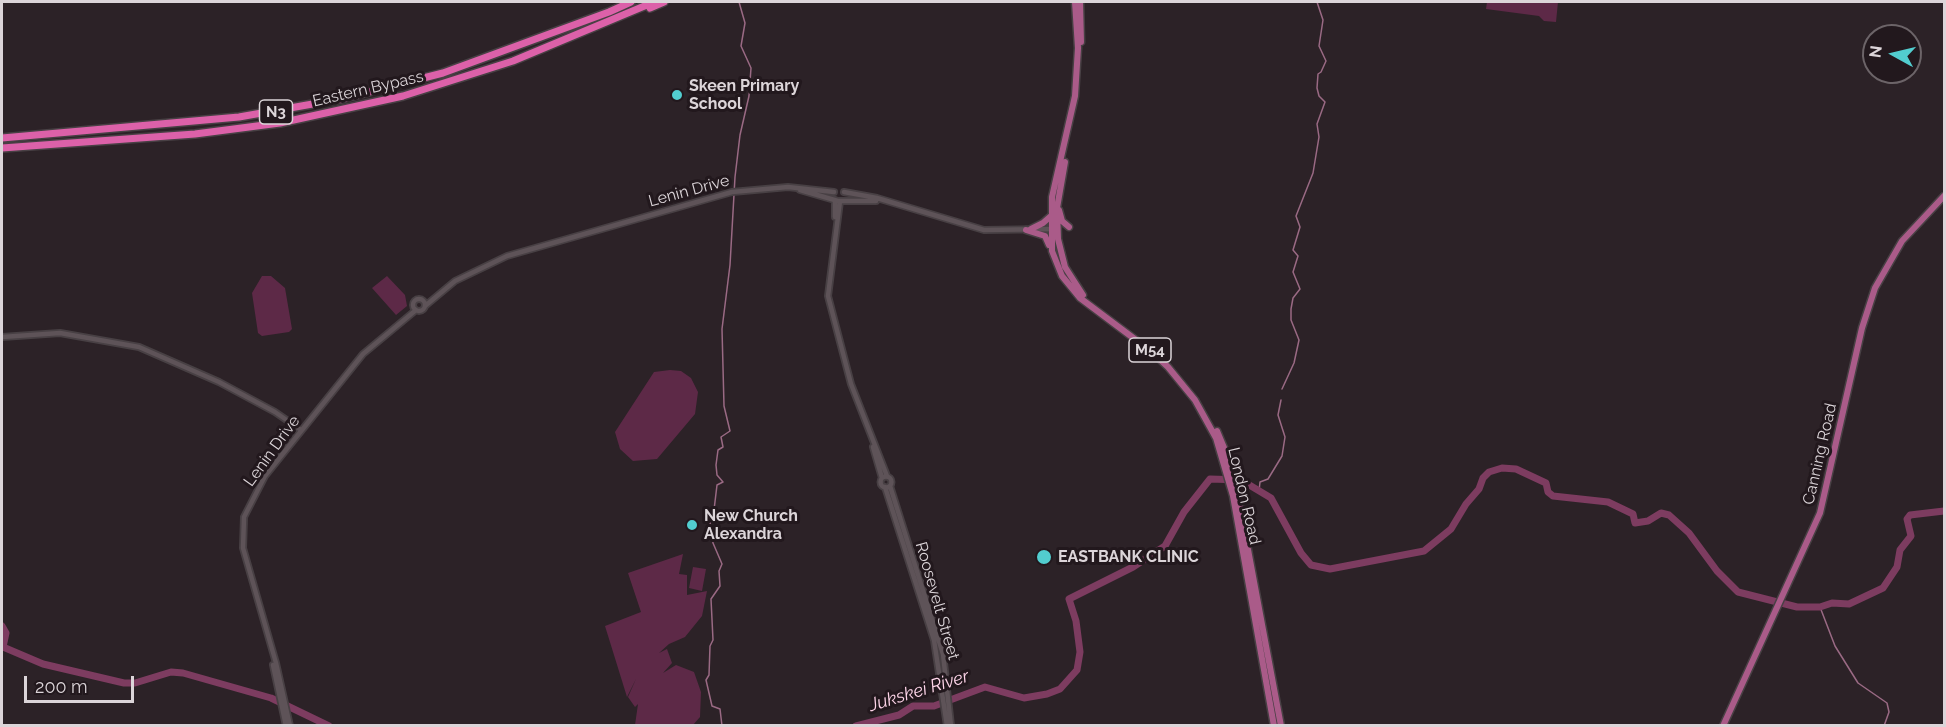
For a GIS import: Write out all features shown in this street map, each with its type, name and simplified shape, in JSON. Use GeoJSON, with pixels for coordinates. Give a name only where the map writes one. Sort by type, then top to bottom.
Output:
{"type":"FeatureCollection","features":[{"type":"Feature","properties":{"kind":"highway"},"geometry":{"type":"LineString","coordinates":[[567,28],[621,2]]}},
{"type":"Feature","properties":{"kind":"highway","name":"Eastern Bypass"},"geometry":{"type":"LineString","coordinates":[[2,138],[192,123],[281,111],[401,85],[567,28],[631,2]]}},
{"type":"Feature","properties":{"kind":"highway","name":"Eastern Bypass"},"geometry":{"type":"LineString","coordinates":[[2,148],[195,134],[280,123],[403,96],[513,62],[654,2]]}},
{"type":"Feature","properties":{"kind":"highway"},"geometry":{"type":"LineString","coordinates":[[583,34],[608,27],[664,2]]}},
{"type":"Feature","properties":{"kind":"main road","name":"London Road"},"geometry":{"type":"LineString","coordinates":[[1078,3],[1078,90],[1058,200],[1052,251],[1062,276],[1085,303],[1152,352],[1188,390],[1216,438],[1230,473]]}},
{"type":"Feature","properties":{"kind":"main road","name":"London Road"},"geometry":{"type":"LineString","coordinates":[[1078,3],[1075,96],[1051,216],[1054,229],[1071,278],[1088,301],[1153,348],[1184,380],[1216,429],[1236,496],[1281,726]]}},
{"type":"Feature","properties":{"kind":"main road","name":"Canning Road"},"geometry":{"type":"LineString","coordinates":[[1723,726],[1823,504],[1862,327],[1875,288],[1902,241],[1944,196]]}},
{"type":"Feature","properties":{"kind":"main road"},"geometry":{"type":"LineString","coordinates":[[1058,200],[1061,219],[1070,227],[1062,234],[1059,246]]}},
{"type":"Feature","properties":{"kind":"main road"},"geometry":{"type":"LineString","coordinates":[[1028,230],[1043,224],[1051,216]]}},
{"type":"Feature","properties":{"kind":"main road"},"geometry":{"type":"LineString","coordinates":[[1028,230],[1045,236],[1052,251]]}},
{"type":"Feature","properties":{"kind":"main road","name":"London Road"},"geometry":{"type":"LineString","coordinates":[[1236,496],[1274,726]]}},
{"type":"Feature","properties":{"kind":"street","name":"Lenin Drive"},"geometry":{"type":"LineString","coordinates":[[422,300],[507,256],[738,190],[788,187],[837,198]]}},
{"type":"Feature","properties":{"kind":"street"},"geometry":{"type":"LineString","coordinates":[[884,477],[891,480],[887,486],[881,484],[884,477],[872,438],[848,377],[828,296],[838,189],[975,229],[999,231],[1054,229]]}},
{"type":"Feature","properties":{"kind":"street"},"geometry":{"type":"LineString","coordinates":[[837,198],[844,192]]}},
{"type":"Feature","properties":{"kind":"street"},"geometry":{"type":"LineString","coordinates":[[837,198],[885,201]]}},
{"type":"Feature","properties":{"kind":"street","name":"Lenin Drive"},"geometry":{"type":"LineString","coordinates":[[425,306],[433,296]]}},
{"type":"Feature","properties":{"kind":"street"},"geometry":{"type":"LineString","coordinates":[[416,300],[422,300],[425,306],[422,310],[415,308],[416,300]]}},
{"type":"Feature","properties":{"kind":"street","name":"Lenin Drive"},"geometry":{"type":"LineString","coordinates":[[280,687],[243,548],[242,527],[248,506],[265,476],[363,354],[415,308]]}},
{"type":"Feature","properties":{"kind":"street"},"geometry":{"type":"LineString","coordinates":[[2,337],[60,333],[139,347],[219,382],[275,412],[301,430]]}},
{"type":"Feature","properties":{"kind":"street","name":"Roosevelt Street"},"geometry":{"type":"LineString","coordinates":[[887,486],[943,654],[947,726]]}},
{"type":"Feature","properties":{"kind":"street"},"geometry":{"type":"LineString","coordinates":[[280,687],[286,726]]}},
{"type":"Feature","properties":{"kind":"street"},"geometry":{"type":"LineString","coordinates":[[280,687],[290,726]]}},
{"type":"Feature","properties":{"kind":"street","name":"Roosevelt Street"},"geometry":{"type":"LineString","coordinates":[[947,715],[951,726]]}},
{"type":"Feature","properties":{"kind":"shaded area"},"geometry":{"type":"Polygon","coordinates":[[[1487,2],[1558,2],[1556,22],[1544,21],[1539,16],[1486,9],[1487,2]]]}},
{"type":"Feature","properties":{"kind":"shaded area"},"geometry":{"type":"Polygon","coordinates":[[[262,276],[271,276],[285,288],[292,329],[289,332],[262,336],[258,333],[252,293],[262,276]]]}},
{"type":"Feature","properties":{"kind":"shaded area"},"geometry":{"type":"Polygon","coordinates":[[[387,276],[405,295],[407,306],[396,315],[372,288],[387,276]]]}},
{"type":"Feature","properties":{"kind":"shaded area"},"geometry":{"type":"Polygon","coordinates":[[[681,371],[691,378],[698,392],[695,414],[657,459],[633,461],[620,449],[615,432],[654,372],[681,371]]]}},
{"type":"Feature","properties":{"kind":"shaded area"},"geometry":{"type":"Polygon","coordinates":[[[683,554],[679,574],[687,575],[687,595],[707,591],[702,616],[685,637],[669,644],[659,653],[667,649],[672,663],[663,673],[676,665],[694,672],[701,692],[700,717],[693,725],[635,725],[638,704],[635,707],[628,697],[636,679],[627,697],[605,626],[641,612],[628,573],[683,554]]]}},
{"type":"Feature","properties":{"kind":"shaded area"},"geometry":{"type":"Polygon","coordinates":[[[693,567],[706,569],[702,591],[689,588],[693,567]]]}},
{"type":"Feature","properties":{"kind":"waterway"},"geometry":{"type":"LineString","coordinates":[[722,726],[720,709],[712,706],[706,680],[709,675],[710,646],[713,640],[711,599],[720,586],[719,571],[722,564],[713,543],[709,516],[714,510],[717,485],[723,482],[717,475],[716,465],[718,450],[723,447],[721,437],[730,431],[724,406],[722,329],[730,265],[735,177],[740,135],[749,96],[751,68],[741,46],[745,23],[739,2]]}},
{"type":"Feature","properties":{"kind":"waterway"},"geometry":{"type":"LineString","coordinates":[[1282,389],[1294,363],[1299,340],[1291,320],[1293,298],[1300,289],[1293,272],[1298,256],[1293,250],[1300,227],[1296,216],[1313,173],[1319,137],[1317,124],[1325,102],[1319,96],[1317,88],[1318,74],[1326,61],[1319,46],[1323,20],[1317,2]]}},
{"type":"Feature","properties":{"kind":"waterway"},"geometry":{"type":"LineString","coordinates":[[1259,491],[1260,482],[1268,479],[1282,456],[1285,437],[1278,415],[1281,400]]}},
{"type":"Feature","properties":{"kind":"waterway","name":"Jukskei River"},"geometry":{"type":"LineString","coordinates":[[856,726],[899,715],[913,706],[934,706],[985,687],[1024,698],[1060,689],[1077,670],[1080,652],[1076,621],[1069,599],[1133,567],[1165,546],[1184,512],[1210,479],[1241,480],[1271,498],[1301,553],[1311,565],[1330,569],[1424,551],[1451,529],[1489,472],[1502,468],[1516,469],[1546,483],[1548,492],[1553,496],[1608,502],[1633,514],[1635,523],[1648,521],[1661,513],[1669,515],[1689,533],[1717,571],[1738,592],[1797,607],[1820,607],[1832,603],[1849,604],[1883,588],[1897,567],[1900,550],[1911,536],[1907,519],[1910,515],[1944,511]]}},
{"type":"Feature","properties":{"kind":"waterway"},"geometry":{"type":"LineString","coordinates":[[1820,607],[1835,646],[1858,683],[1887,703],[1889,712],[1884,726]]}},
{"type":"Feature","properties":{"kind":"waterway","name":"Jukskei River"},"geometry":{"type":"LineString","coordinates":[[2,626],[6,633],[3,647],[43,664],[124,683],[135,683],[171,672],[183,673],[271,698],[329,726]]}},
{"type":"Feature","properties":{"kind":"place","name":"Skeen Primary School"},"geometry":{"type":"Point","coordinates":[677,95]}},
{"type":"Feature","properties":{"kind":"place","name":"New Church Alexandra"},"geometry":{"type":"Point","coordinates":[692,525]}},
{"type":"Feature","properties":{"kind":"place","name":"EASTBANK CLINIC"},"geometry":{"type":"Point","coordinates":[1044,557]}}]}
